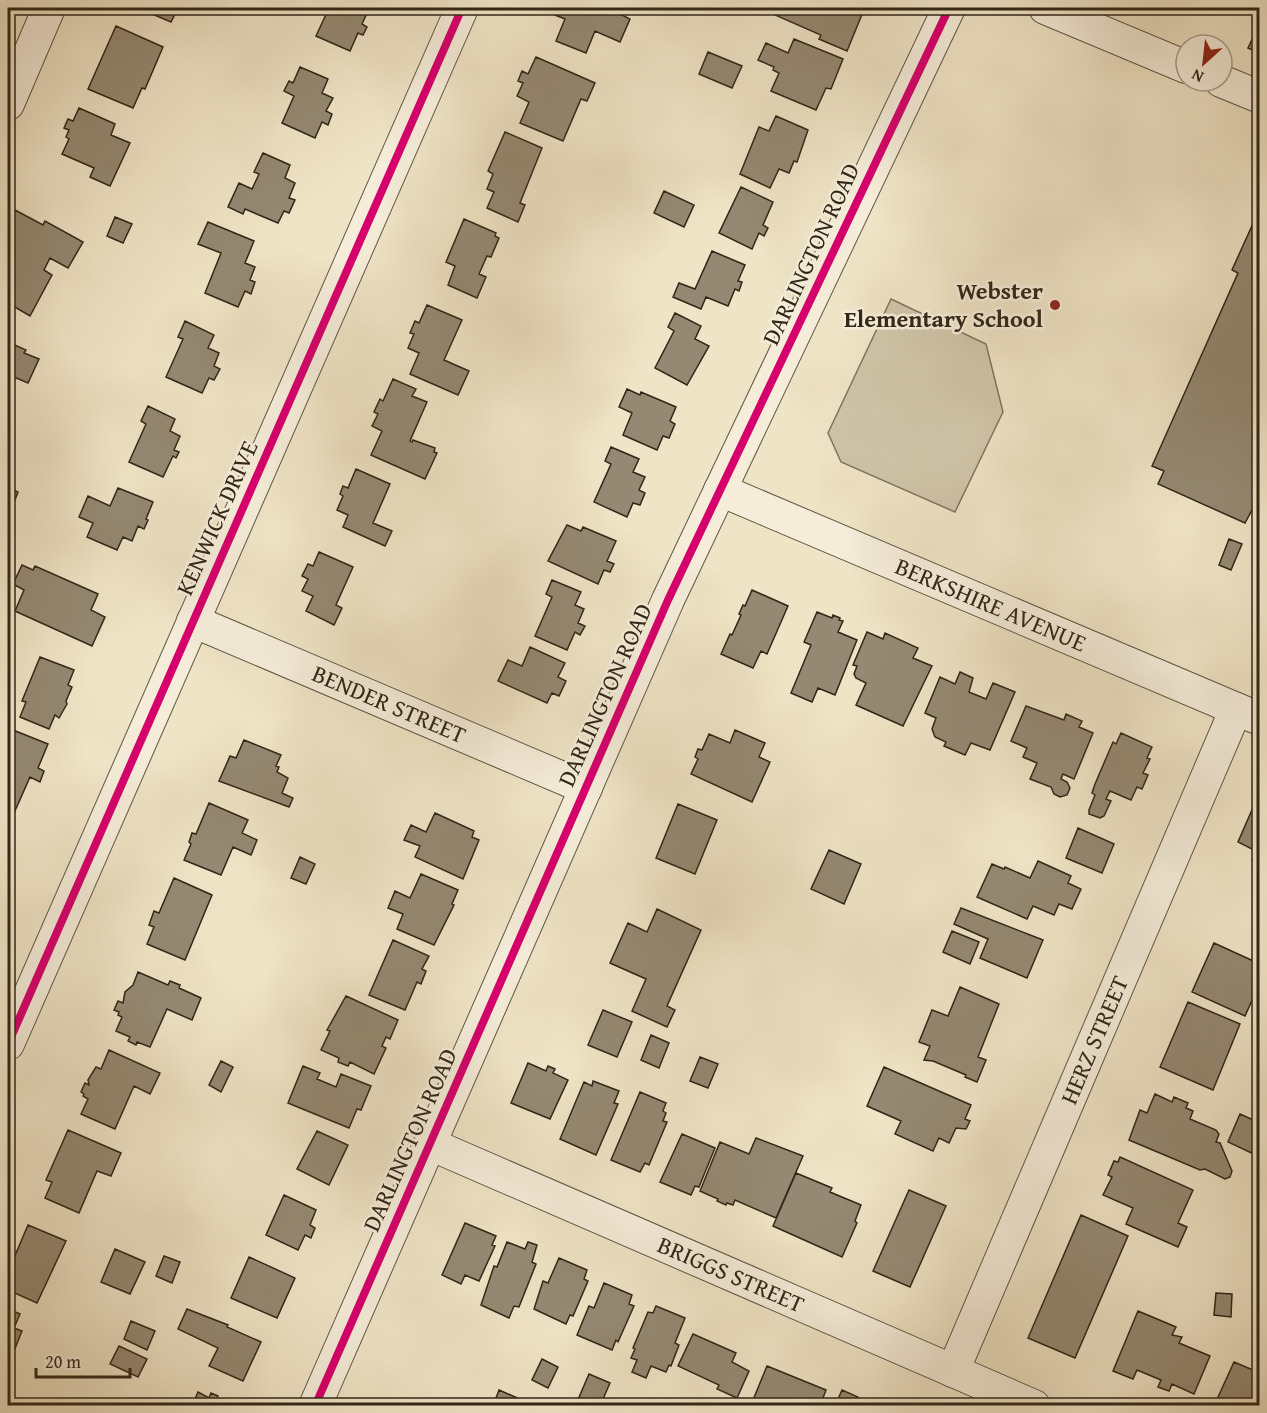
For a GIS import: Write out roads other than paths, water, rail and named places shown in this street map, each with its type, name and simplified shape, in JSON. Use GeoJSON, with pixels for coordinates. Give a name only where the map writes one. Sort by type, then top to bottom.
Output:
{"type":"FeatureCollection","features":[{"type":"Feature","properties":{"kind":"street"},"geometry":{"type":"LineString","coordinates":[[8,104],[49,8]]}},
{"type":"Feature","properties":{"kind":"street","name":"KENWICK DRIVE"},"geometry":{"type":"LineString","coordinates":[[8,1044],[462,8]]}},
{"type":"Feature","properties":{"kind":"street","name":"DARLINGTON ROAD"},"geometry":{"type":"LineString","coordinates":[[315,1406],[668,600],[948,8]]}},
{"type":"Feature","properties":{"kind":"street"},"geometry":{"type":"LineString","coordinates":[[1045,8],[1174,62]]}},
{"type":"Feature","properties":{"kind":"street"},"geometry":{"type":"LineString","coordinates":[[1234,86],[1260,97]]}},
{"type":"Feature","properties":{"kind":"street","name":"BERKSHIRE AVENUE"},"geometry":{"type":"LineString","coordinates":[[720,490],[1248,714]]}},
{"type":"Feature","properties":{"kind":"street","name":"BENDER STREET"},"geometry":{"type":"LineString","coordinates":[[193,621],[586,788]]}},
{"type":"Feature","properties":{"kind":"street","name":"HERZ STREET"},"geometry":{"type":"LineString","coordinates":[[953,1371],[1248,714]]}},
{"type":"Feature","properties":{"kind":"street","name":"BRIGGS STREET"},"geometry":{"type":"LineString","coordinates":[[430,1144],[1034,1406]]}},
{"type":"Feature","properties":{"kind":"place","name":"Webster Elementary School"},"geometry":{"type":"Point","coordinates":[1055,305]}}]}
